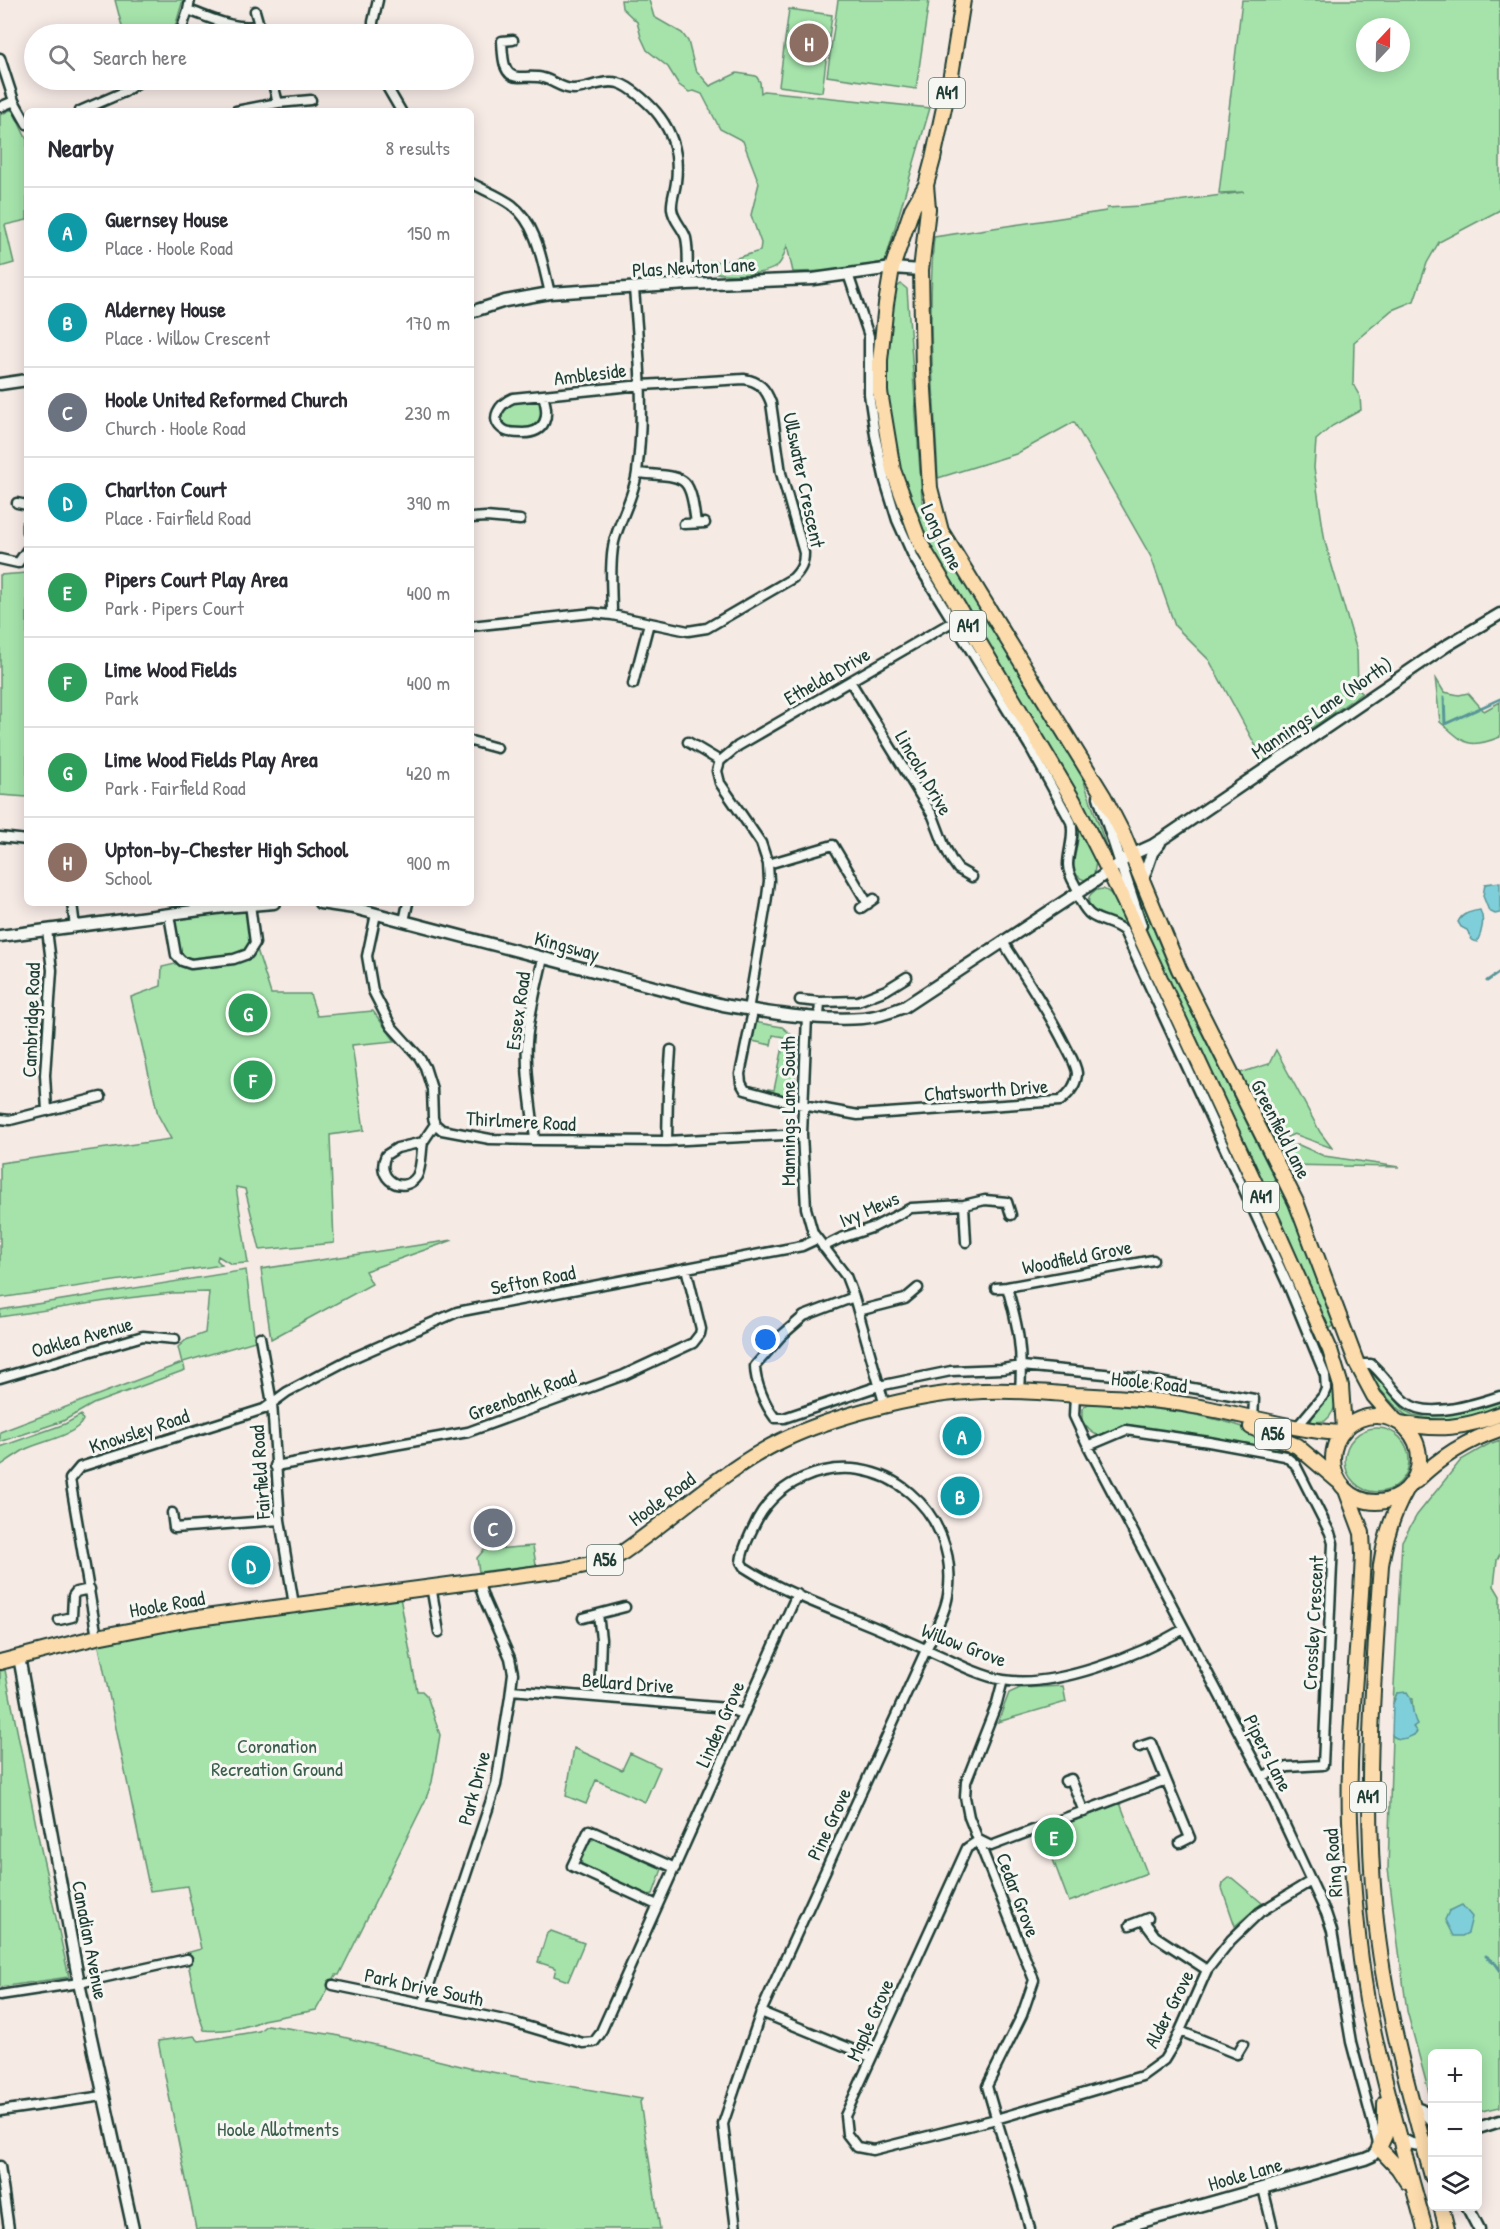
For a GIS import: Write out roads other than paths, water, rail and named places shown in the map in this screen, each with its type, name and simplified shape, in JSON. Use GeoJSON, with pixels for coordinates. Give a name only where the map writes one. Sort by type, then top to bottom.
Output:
{"type":"FeatureCollection","features":[{"type":"Feature","properties":{"kind":"highway","name":"Long Lane"},"geometry":{"type":"LineString","coordinates":[[963,0],[951,75],[926,185],[912,209],[892,268],[882,329],[880,392],[893,470],[901,496],[929,560],[1115,867]]}},
{"type":"Feature","properties":{"kind":"highway","name":"Long Lane"},"geometry":{"type":"LineString","coordinates":[[926,185],[928,209],[921,270],[922,373],[930,488],[941,531],[1092,776],[1123,834],[1131,855]]}},
{"type":"Feature","properties":{"kind":"highway","name":"Greenfield Lane"},"geometry":{"type":"LineString","coordinates":[[1131,855],[1179,969],[1296,1202],[1358,1364],[1374,1396],[1398,1422]]}},
{"type":"Feature","properties":{"kind":"highway","name":"A41"},"geometry":{"type":"LineString","coordinates":[[1115,867],[1155,971],[1274,1224],[1330,1350],[1341,1386],[1343,1431]]}},
{"type":"Feature","properties":{"kind":"highway","name":"Hoole Road"},"geometry":{"type":"LineString","coordinates":[[0,1662],[97,1637],[190,1619],[572,1568],[609,1559],[629,1548],[736,1468],[775,1444],[798,1434],[885,1406],[965,1392],[1020,1391],[1125,1398],[1196,1406],[1296,1428],[1343,1431]]}},
{"type":"Feature","properties":{"kind":"highway","name":"Hoole Road"},"geometry":{"type":"LineString","coordinates":[[1196,1406],[1297,1446],[1342,1486]]}},
{"type":"Feature","properties":{"kind":"highway"},"geometry":{"type":"LineString","coordinates":[[1500,1414],[1438,1429],[1398,1422],[1382,1416],[1368,1416],[1355,1421],[1343,1431],[1335,1444],[1332,1457],[1334,1470],[1342,1486],[1357,1498],[1369,1502],[1383,1502],[1395,1498],[1408,1489],[1447,1454],[1466,1443],[1500,1429]]}},
{"type":"Feature","properties":{"kind":"highway"},"geometry":{"type":"LineString","coordinates":[[1398,1422],[1412,1433],[1418,1446],[1420,1460],[1417,1474],[1408,1489]]}},
{"type":"Feature","properties":{"kind":"highway","name":"Ring Road"},"geometry":{"type":"LineString","coordinates":[[1342,1486],[1362,1533],[1363,1553],[1351,1768],[1352,1866],[1359,1944],[1367,2001],[1385,2086],[1425,2229]]}},
{"type":"Feature","properties":{"kind":"highway","name":"Ring Road"},"geometry":{"type":"LineString","coordinates":[[1408,1489],[1389,1526],[1381,1565],[1368,1789],[1375,1912],[1382,1963],[1392,2018],[1413,2106],[1428,2143]]}},
{"type":"Feature","properties":{"kind":"highway"},"geometry":{"type":"LineString","coordinates":[[1385,2086],[1384,2135],[1379,2148],[1398,2168],[1415,2195]]}},
{"type":"Feature","properties":{"kind":"highway"},"geometry":{"type":"LineString","coordinates":[[1442,2211],[1447,2229]]}},
{"type":"Feature","properties":{"kind":"street"},"geometry":{"type":"LineString","coordinates":[[183,24],[190,0]]}},
{"type":"Feature","properties":{"kind":"street"},"geometry":{"type":"LineString","coordinates":[[373,24],[378,0]]}},
{"type":"Feature","properties":{"kind":"street"},"geometry":{"type":"LineString","coordinates":[[188,10],[234,24]]}},
{"type":"Feature","properties":{"kind":"street"},"geometry":{"type":"LineString","coordinates":[[255,10],[259,24]]}},
{"type":"Feature","properties":{"kind":"street"},"geometry":{"type":"LineString","coordinates":[[513,40],[502,41],[504,63],[508,73],[515,77],[540,77],[564,88],[574,89],[612,81],[621,83],[645,101],[660,117],[672,137],[677,153],[678,166],[672,213],[682,228],[686,240],[688,284]]}},
{"type":"Feature","properties":{"kind":"street"},"geometry":{"type":"LineString","coordinates":[[0,58],[14,101],[24,119]]}},
{"type":"Feature","properties":{"kind":"street"},"geometry":{"type":"LineString","coordinates":[[87,108],[127,90]]}},
{"type":"Feature","properties":{"kind":"street"},"geometry":{"type":"LineString","coordinates":[[275,90],[278,103]]}},
{"type":"Feature","properties":{"kind":"street"},"geometry":{"type":"LineString","coordinates":[[389,90],[399,108]]}},
{"type":"Feature","properties":{"kind":"street"},"geometry":{"type":"LineString","coordinates":[[252,108],[311,100]]}},
{"type":"Feature","properties":{"kind":"street"},"geometry":{"type":"LineString","coordinates":[[0,107],[14,101]]}},
{"type":"Feature","properties":{"kind":"street"},"geometry":{"type":"LineString","coordinates":[[474,185],[511,204],[524,216],[534,234],[550,293]]}},
{"type":"Feature","properties":{"kind":"street","name":"Plas Newton Lane"},"geometry":{"type":"LineString","coordinates":[[474,311],[505,301],[550,293],[813,279],[892,268],[921,270]]}},
{"type":"Feature","properties":{"kind":"street","name":"Long Lane"},"geometry":{"type":"LineString","coordinates":[[848,274],[869,336],[869,394],[875,435],[885,481],[897,520],[914,558],[1030,747],[1071,822],[1073,830],[1068,867],[1078,893]]}},
{"type":"Feature","properties":{"kind":"street"},"geometry":{"type":"LineString","coordinates":[[612,615],[614,540],[632,495],[637,473],[642,385],[634,289]]}},
{"type":"Feature","properties":{"kind":"street","name":"Ullswater Crescent"},"geometry":{"type":"LineString","coordinates":[[474,626],[593,613],[688,631],[708,628],[793,578],[800,571],[804,563],[804,553],[782,474],[768,393],[753,380],[744,379],[642,385]]}},
{"type":"Feature","properties":{"kind":"street"},"geometry":{"type":"LineString","coordinates":[[0,384],[24,380]]}},
{"type":"Feature","properties":{"kind":"street","name":"Ambleside"},"geometry":{"type":"LineString","coordinates":[[543,396],[546,412],[541,428],[536,432],[520,434],[504,430],[498,423],[498,407],[513,398],[642,385]]}},
{"type":"Feature","properties":{"kind":"street"},"geometry":{"type":"LineString","coordinates":[[637,473],[676,477],[686,482],[692,492],[700,523],[684,524]]}},
{"type":"Feature","properties":{"kind":"street"},"geometry":{"type":"LineString","coordinates":[[17,503],[24,504]]}},
{"type":"Feature","properties":{"kind":"street"},"geometry":{"type":"LineString","coordinates":[[474,518],[520,520]]}},
{"type":"Feature","properties":{"kind":"street"},"geometry":{"type":"LineString","coordinates":[[0,559],[18,563],[24,554]]}},
{"type":"Feature","properties":{"kind":"street","name":"Mannings Lane (North)"},"geometry":{"type":"LineString","coordinates":[[1115,867],[1131,855],[1167,836],[1446,646],[1500,614]]}},
{"type":"Feature","properties":{"kind":"street","name":"Ethelda Drive"},"geometry":{"type":"LineString","coordinates":[[720,761],[738,746],[952,622]]}},
{"type":"Feature","properties":{"kind":"street"},"geometry":{"type":"LineString","coordinates":[[633,684],[649,623]]}},
{"type":"Feature","properties":{"kind":"street","name":"Lincoln Drive"},"geometry":{"type":"LineString","coordinates":[[850,681],[933,816],[951,859],[963,874],[972,877]]}},
{"type":"Feature","properties":{"kind":"street"},"geometry":{"type":"LineString","coordinates":[[474,742],[497,748]]}},
{"type":"Feature","properties":{"kind":"street"},"geometry":{"type":"LineString","coordinates":[[688,742],[720,761],[717,771],[720,783],[761,843],[768,864],[769,881],[749,1004],[751,1010]]}},
{"type":"Feature","properties":{"kind":"street"},"geometry":{"type":"LineString","coordinates":[[1092,776],[1115,867]]}},
{"type":"Feature","properties":{"kind":"street","name":"Mannings Lane (North)"},"geometry":{"type":"LineString","coordinates":[[1142,882],[1152,853],[1167,836]]}},
{"type":"Feature","properties":{"kind":"street"},"geometry":{"type":"LineString","coordinates":[[0,837],[24,840]]}},
{"type":"Feature","properties":{"kind":"street"},"geometry":{"type":"LineString","coordinates":[[768,864],[833,845],[868,904]]}},
{"type":"Feature","properties":{"kind":"street","name":"Mannings Lane South"},"geometry":{"type":"LineString","coordinates":[[885,1406],[846,1276],[809,1226],[802,1134],[807,1016],[865,1018],[904,1007],[1115,867]]}},
{"type":"Feature","properties":{"kind":"street"},"geometry":{"type":"LineString","coordinates":[[1078,893],[1086,911],[1093,917],[1119,926],[1124,931],[1288,1285],[1324,1375],[1326,1389],[1323,1396],[1296,1428]]}},
{"type":"Feature","properties":{"kind":"street"},"geometry":{"type":"LineString","coordinates":[[72,906],[75,927]]}},
{"type":"Feature","properties":{"kind":"street"},"geometry":{"type":"LineString","coordinates":[[0,936],[169,915],[218,906]]}},
{"type":"Feature","properties":{"kind":"street"},"geometry":{"type":"LineString","coordinates":[[169,915],[176,955],[188,963],[209,962],[245,956],[251,951],[255,943],[250,906]]}},
{"type":"Feature","properties":{"kind":"street","name":"Kingsway"},"geometry":{"type":"LineString","coordinates":[[340,906],[694,998],[751,1010],[807,1016]]}},
{"type":"Feature","properties":{"kind":"street"},"geometry":{"type":"LineString","coordinates":[[404,921],[407,906]]}},
{"type":"Feature","properties":{"kind":"street"},"geometry":{"type":"LineString","coordinates":[[376,914],[368,949],[370,981],[392,1026],[425,1067],[432,1089],[435,1124],[423,1142],[419,1170],[414,1180],[404,1185],[388,1179],[383,1167],[386,1155],[397,1148],[423,1142]]}},
{"type":"Feature","properties":{"kind":"street","name":"Cambridge Road"},"geometry":{"type":"LineString","coordinates":[[47,930],[52,970],[45,1075],[47,1111]]}},
{"type":"Feature","properties":{"kind":"street","name":"Chatsworth Drive"},"geometry":{"type":"LineString","coordinates":[[751,1010],[752,1016],[740,1074],[742,1086],[751,1092],[802,1105],[858,1115],[1060,1101],[1068,1095],[1075,1083],[1077,1073],[1074,1064],[1053,1020],[1003,942]]}},
{"type":"Feature","properties":{"kind":"street","name":"Essex Road"},"geometry":{"type":"LineString","coordinates":[[535,1140],[527,1042],[543,958]]}},
{"type":"Feature","properties":{"kind":"street"},"geometry":{"type":"LineString","coordinates":[[800,1000],[858,1001],[901,987],[907,977]]}},
{"type":"Feature","properties":{"kind":"street"},"geometry":{"type":"LineString","coordinates":[[819,1017],[820,1002]]}},
{"type":"Feature","properties":{"kind":"street"},"geometry":{"type":"LineString","coordinates":[[667,1141],[671,1050]]}},
{"type":"Feature","properties":{"kind":"street"},"geometry":{"type":"LineString","coordinates":[[0,1119],[10,1120],[101,1097]]}},
{"type":"Feature","properties":{"kind":"street","name":"Thirlmere Road"},"geometry":{"type":"LineString","coordinates":[[435,1124],[442,1130],[490,1139],[667,1141],[802,1134]]}},
{"type":"Feature","properties":{"kind":"street","name":"Ivy Mews"},"geometry":{"type":"LineString","coordinates":[[823,1247],[841,1238],[874,1227],[911,1208],[964,1205],[985,1200],[1007,1202],[1011,1215]]}},
{"type":"Feature","properties":{"kind":"street"},"geometry":{"type":"LineString","coordinates":[[964,1205],[966,1242]]}},
{"type":"Feature","properties":{"kind":"street","name":"Sefton Road"},"geometry":{"type":"LineString","coordinates":[[272,1403],[287,1392],[348,1360],[458,1312],[802,1246],[817,1239]]}},
{"type":"Feature","properties":{"kind":"street","name":"Woodfield Grove"},"geometry":{"type":"LineString","coordinates":[[996,1288],[1153,1260]]}},
{"type":"Feature","properties":{"kind":"street","name":"Greenbank Road"},"geometry":{"type":"LineString","coordinates":[[275,1466],[468,1432],[624,1375],[693,1343],[701,1329],[686,1268]]}},
{"type":"Feature","properties":{"kind":"street","name":"Woodfield Grove"},"geometry":{"type":"LineString","coordinates":[[1007,1287],[1019,1332],[1022,1366],[1020,1391]]}},
{"type":"Feature","properties":{"kind":"street"},"geometry":{"type":"LineString","coordinates":[[858,1311],[905,1299],[918,1288]]}},
{"type":"Feature","properties":{"kind":"street","name":"Hoole Road"},"geometry":{"type":"LineString","coordinates":[[854,1298],[804,1316],[781,1336],[754,1366],[755,1375],[771,1412],[776,1418],[784,1418],[879,1386],[951,1371],[1022,1366],[1125,1376],[1254,1399],[1253,1420]]}},
{"type":"Feature","properties":{"kind":"street","name":"Oaklea Avenue"},"geometry":{"type":"LineString","coordinates":[[0,1378],[143,1336],[175,1339]]}},
{"type":"Feature","properties":{"kind":"street","name":"Fairfield Road"},"geometry":{"type":"LineString","coordinates":[[260,1337],[272,1403],[280,1520],[294,1605]]}},
{"type":"Feature","properties":{"kind":"street"},"geometry":{"type":"LineString","coordinates":[[1358,1364],[1371,1364],[1404,1401],[1420,1410],[1475,1404],[1500,1396]]}},
{"type":"Feature","properties":{"kind":"street","name":"Pipers Lane"},"geometry":{"type":"LineString","coordinates":[[1075,1395],[1074,1416],[1088,1446],[1262,1776],[1332,1931],[1352,2042],[1379,2148]]}},
{"type":"Feature","properties":{"kind":"street","name":"Knowsley Road"},"geometry":{"type":"LineString","coordinates":[[97,1637],[70,1479],[80,1467],[264,1409],[272,1403]]}},
{"type":"Feature","properties":{"kind":"street","name":"Crossley Crescent"},"geometry":{"type":"LineString","coordinates":[[1088,1446],[1126,1430],[1285,1456],[1295,1464],[1330,1533],[1334,1552],[1323,1765],[1288,1767],[1262,1776]]}},
{"type":"Feature","properties":{"kind":"street","name":"Pine Grove"},"geometry":{"type":"LineString","coordinates":[[736,2229],[723,2124],[761,2012],[926,1650],[947,1601],[949,1583],[949,1556],[927,1510],[905,1488],[885,1476],[860,1469],[842,1468],[811,1474],[789,1485],[773,1498],[759,1516],[744,1549],[741,1562]]}},
{"type":"Feature","properties":{"kind":"street"},"geometry":{"type":"LineString","coordinates":[[172,1513],[174,1528],[280,1520]]}},
{"type":"Feature","properties":{"kind":"street","name":"Willow Grove"},"geometry":{"type":"LineString","coordinates":[[741,1562],[749,1571],[797,1594],[976,1672],[1003,1680],[1042,1681],[1074,1674],[1155,1645],[1184,1629]]}},
{"type":"Feature","properties":{"kind":"street","name":"Park Drive"},"geometry":{"type":"LineString","coordinates":[[423,2002],[496,1785],[511,1690],[513,1669],[508,1651],[478,1581]]}},
{"type":"Feature","properties":{"kind":"street"},"geometry":{"type":"LineString","coordinates":[[431,1586],[439,1632]]}},
{"type":"Feature","properties":{"kind":"street"},"geometry":{"type":"LineString","coordinates":[[59,1620],[72,1617],[73,1596],[76,1592],[90,1589]]}},
{"type":"Feature","properties":{"kind":"street","name":"Linden Grove"},"geometry":{"type":"LineString","coordinates":[[509,2021],[583,2043],[594,2042],[600,2034],[797,1594]]}},
{"type":"Feature","properties":{"kind":"street"},"geometry":{"type":"LineString","coordinates":[[583,1618],[625,1607]]}},
{"type":"Feature","properties":{"kind":"street"},"geometry":{"type":"LineString","coordinates":[[598,1614],[601,1639],[599,1697]]}},
{"type":"Feature","properties":{"kind":"street","name":"Canadian Avenue"},"geometry":{"type":"LineString","coordinates":[[19,1657],[79,1983],[133,2229]]}},
{"type":"Feature","properties":{"kind":"street","name":"Cedar Grove"},"geometry":{"type":"LineString","coordinates":[[1003,1680],[965,1790],[969,1817],[1034,1980],[1022,2015],[987,2086],[1030,2229]]}},
{"type":"Feature","properties":{"kind":"street","name":"Bellard Drive"},"geometry":{"type":"LineString","coordinates":[[511,1690],[727,1708],[742,1714]]}},
{"type":"Feature","properties":{"kind":"street"},"geometry":{"type":"LineString","coordinates":[[1139,1748],[1151,1743],[1190,1838],[1180,1843]]}},
{"type":"Feature","properties":{"kind":"street"},"geometry":{"type":"LineString","coordinates":[[1065,1781],[1071,1779],[1084,1812]]}},
{"type":"Feature","properties":{"kind":"street"},"geometry":{"type":"LineString","coordinates":[[979,1840],[991,1846],[1166,1780]]}},
{"type":"Feature","properties":{"kind":"street"},"geometry":{"type":"LineString","coordinates":[[657,1905],[572,1866],[589,1830],[675,1868]]}},
{"type":"Feature","properties":{"kind":"street","name":"Maple Grove"},"geometry":{"type":"LineString","coordinates":[[979,1840],[967,1848],[845,2116],[847,2134],[857,2146],[873,2150],[996,2119]]}},
{"type":"Feature","properties":{"kind":"street","name":"Alder Grove"},"geometry":{"type":"LineString","coordinates":[[996,2119],[1142,2076],[1164,2060],[1180,2031],[1207,1970],[1231,1940],[1260,1912],[1311,1881]]}},
{"type":"Feature","properties":{"kind":"street"},"geometry":{"type":"LineString","coordinates":[[1130,1925],[1146,1919],[1155,1936],[1207,1970]]}},
{"type":"Feature","properties":{"kind":"street"},"geometry":{"type":"LineString","coordinates":[[0,1995],[79,1983],[187,1959]]}},
{"type":"Feature","properties":{"kind":"street","name":"Park Drive South"},"geometry":{"type":"LineString","coordinates":[[333,1985],[509,2021]]}},
{"type":"Feature","properties":{"kind":"street"},"geometry":{"type":"LineString","coordinates":[[761,2012],[872,2057]]}},
{"type":"Feature","properties":{"kind":"street"},"geometry":{"type":"LineString","coordinates":[[1180,2031],[1237,2054],[1243,2044]]}},
{"type":"Feature","properties":{"kind":"street"},"geometry":{"type":"LineString","coordinates":[[0,2112],[103,2096]]}},
{"type":"Feature","properties":{"kind":"street"},"geometry":{"type":"LineString","coordinates":[[1413,2106],[1422,2109],[1428,2116]]}},
{"type":"Feature","properties":{"kind":"street"},"geometry":{"type":"LineString","coordinates":[[1482,2127],[1500,2121]]}},
{"type":"Feature","properties":{"kind":"street"},"geometry":{"type":"LineString","coordinates":[[1400,2137],[1410,2145],[1428,2143]]}},
{"type":"Feature","properties":{"kind":"street","name":"Hoole Lane"},"geometry":{"type":"LineString","coordinates":[[1117,2229],[1365,2159],[1372,2156],[1379,2148]]}},
{"type":"Feature","properties":{"kind":"street"},"geometry":{"type":"LineString","coordinates":[[0,2166],[9,2229]]}},
{"type":"Feature","properties":{"kind":"street"},"geometry":{"type":"LineString","coordinates":[[1263,2188],[1274,2229]]}},
{"type":"Feature","properties":{"kind":"street"},"geometry":{"type":"LineString","coordinates":[[1470,2211],[1479,2229]]}},
{"type":"Feature","properties":{"kind":"water"},"geometry":{"type":"Polygon","coordinates":[[[1500,882],[1500,913],[1495,914],[1489,911],[1483,896],[1485,884],[1500,882]]]}},
{"type":"Feature","properties":{"kind":"water"},"geometry":{"type":"Polygon","coordinates":[[[1480,910],[1482,926],[1477,942],[1472,940],[1467,930],[1458,922],[1464,915],[1480,910]]]}},
{"type":"Feature","properties":{"kind":"water"},"geometry":{"type":"Polygon","coordinates":[[[1407,1692],[1417,1724],[1413,1727],[1417,1732],[1401,1739],[1392,1735],[1393,1704],[1397,1693],[1407,1692]]]}},
{"type":"Feature","properties":{"kind":"water"},"geometry":{"type":"Polygon","coordinates":[[[1462,1905],[1472,1917],[1468,1933],[1453,1936],[1445,1920],[1449,1911],[1462,1905]]]}},
{"type":"Feature","properties":{"kind":"waterway"},"geometry":{"type":"LineString","coordinates":[[1444,697],[1445,724],[1500,699]]}},
{"type":"Feature","properties":{"kind":"waterway"},"geometry":{"type":"LineString","coordinates":[[1487,981],[1500,972]]}},
{"type":"Feature","properties":{"kind":"waterway"},"geometry":{"type":"LineString","coordinates":[[1486,1956],[1500,1970]]}},
{"type":"Feature","properties":{"kind":"place","name":"Upton-by-Chester High School"},"geometry":{"type":"Point","coordinates":[809,43]}},
{"type":"Feature","properties":{"kind":"place","name":"Lime Wood Fields Play Area"},"geometry":{"type":"Point","coordinates":[248,1013]}},
{"type":"Feature","properties":{"kind":"place","name":"Lime Wood Fields"},"geometry":{"type":"Point","coordinates":[253,1080]}},
{"type":"Feature","properties":{"kind":"place","name":"Guernsey House"},"geometry":{"type":"Point","coordinates":[962,1436]}},
{"type":"Feature","properties":{"kind":"place","name":"Alderney House"},"geometry":{"type":"Point","coordinates":[960,1496]}},
{"type":"Feature","properties":{"kind":"place","name":"Hoole United Reformed Church"},"geometry":{"type":"Point","coordinates":[493,1528]}},
{"type":"Feature","properties":{"kind":"place","name":"Charlton Court"},"geometry":{"type":"Point","coordinates":[251,1565]}},
{"type":"Feature","properties":{"kind":"place","name":"Pipers Court Play Area"},"geometry":{"type":"Point","coordinates":[1054,1837]}},
{"type":"Feature","properties":{"kind":"park label","name":"Coronation Recreation Ground"},"geometry":{"type":"Point","coordinates":[277,1758]}},
{"type":"Feature","properties":{"kind":"park label","name":"Hoole Allotments"},"geometry":{"type":"Point","coordinates":[278,2129]}}]}
